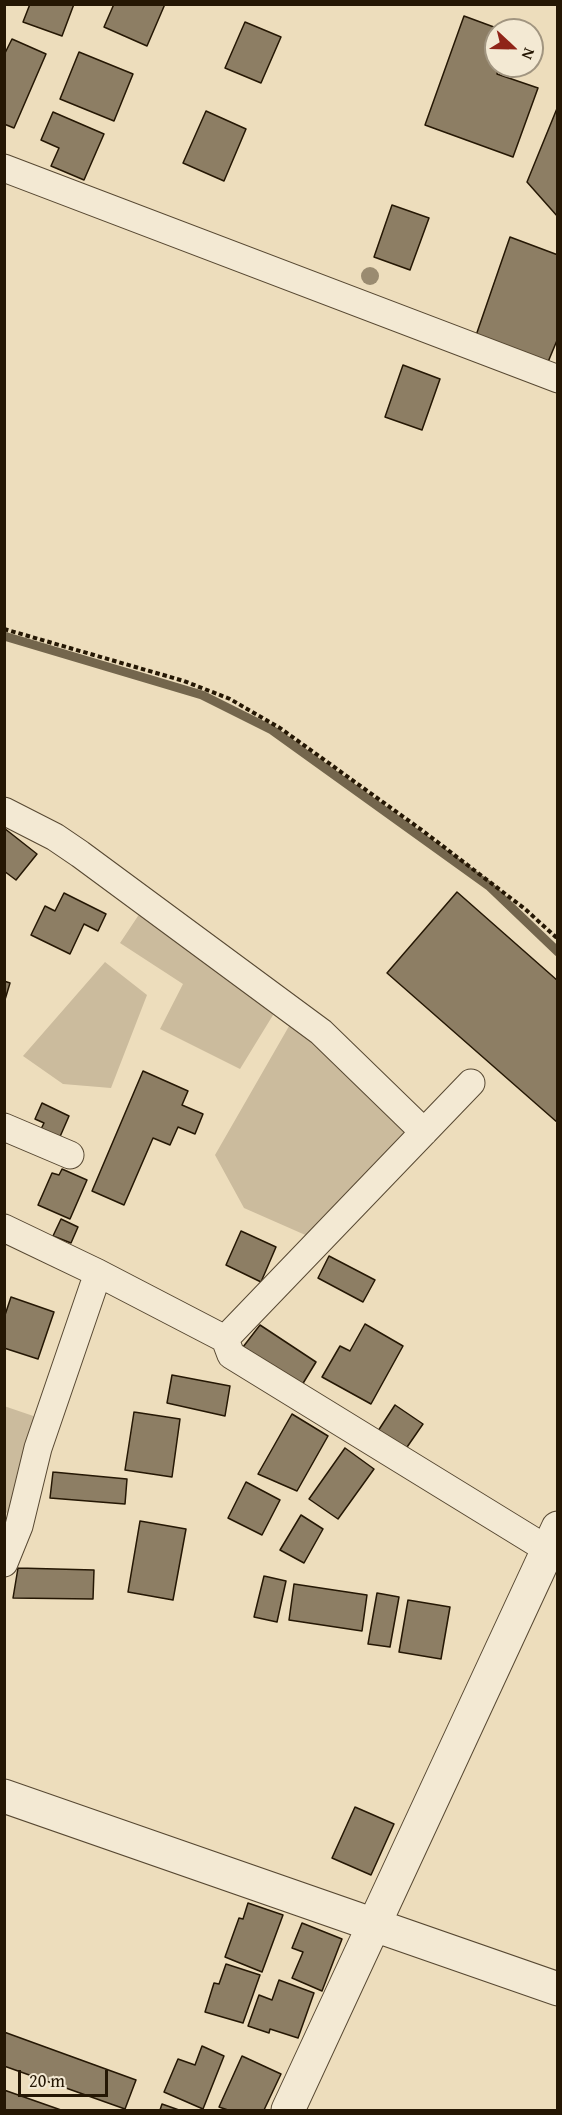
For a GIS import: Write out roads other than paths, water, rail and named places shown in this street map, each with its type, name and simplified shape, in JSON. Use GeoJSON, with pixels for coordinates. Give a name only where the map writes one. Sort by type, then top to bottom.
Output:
{"type":"FeatureCollection","features":[{"type":"Feature","properties":{"kind":"street"},"geometry":{"type":"LineString","coordinates":[[4,168],[558,379]]}},
{"type":"Feature","properties":{"kind":"street"},"geometry":{"type":"LineString","coordinates":[[4,810],[55,837],[80,854],[321,1032],[424,1132]]}},
{"type":"Feature","properties":{"kind":"street"},"geometry":{"type":"LineString","coordinates":[[225,1339],[471,1083]]}},
{"type":"Feature","properties":{"kind":"street"},"geometry":{"type":"LineString","coordinates":[[4,1127],[70,1155]]}},
{"type":"Feature","properties":{"kind":"street"},"geometry":{"type":"LineString","coordinates":[[4,1228],[98,1273],[225,1339],[231,1355],[554,1544],[288,2110]]}},
{"type":"Feature","properties":{"kind":"street"},"geometry":{"type":"LineString","coordinates":[[4,1563],[19,1526],[38,1448],[98,1273]]}},
{"type":"Feature","properties":{"kind":"street"},"geometry":{"type":"LineString","coordinates":[[4,1796],[558,1989]]}},
{"type":"Feature","properties":{"kind":"waterway"},"geometry":{"type":"LineString","coordinates":[[4,636],[202,695],[272,730],[489,886],[558,952]]}}]}
